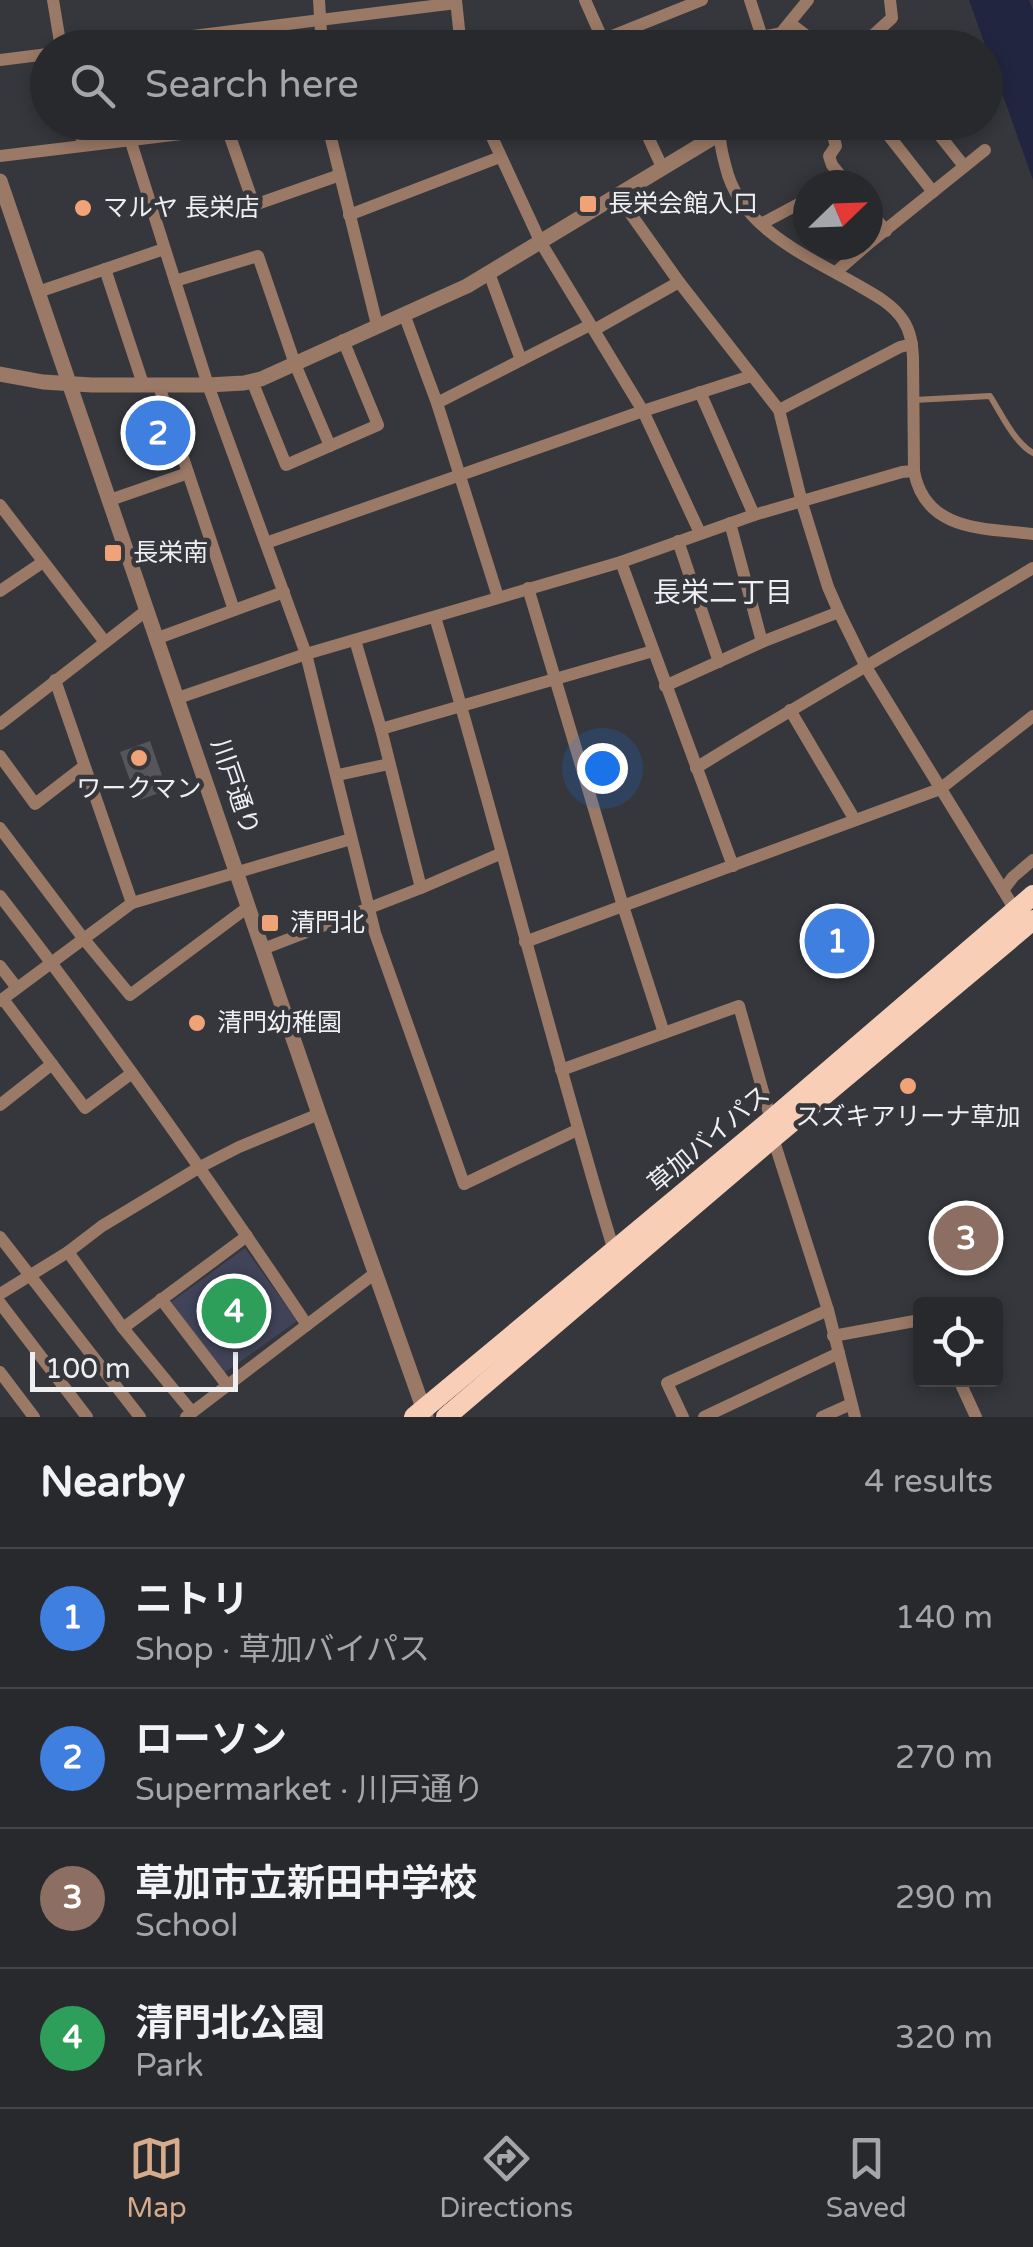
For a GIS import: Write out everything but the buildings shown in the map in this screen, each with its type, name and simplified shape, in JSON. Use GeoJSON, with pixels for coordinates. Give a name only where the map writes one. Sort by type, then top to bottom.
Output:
{"type":"FeatureCollection","features":[{"type":"Feature","properties":{"kind":"highway","name":"草加バイパス"},"geometry":{"type":"LineString","coordinates":[[421,1414],[614,1251],[772,1129],[1028,919],[1033,896]]}},
{"type":"Feature","properties":{"kind":"highway","name":"草加バイパス"},"geometry":{"type":"LineString","coordinates":[[446,1417],[772,1129]]}},
{"type":"Feature","properties":{"kind":"street"},"geometry":{"type":"LineString","coordinates":[[53,0],[58,30]]}},
{"type":"Feature","properties":{"kind":"street"},"geometry":{"type":"LineString","coordinates":[[318,0],[321,30]]}},
{"type":"Feature","properties":{"kind":"street"},"geometry":{"type":"LineString","coordinates":[[585,0],[598,30]]}},
{"type":"Feature","properties":{"kind":"street"},"geometry":{"type":"LineString","coordinates":[[631,30],[680,4],[702,0]]}},
{"type":"Feature","properties":{"kind":"street"},"geometry":{"type":"LineString","coordinates":[[750,0],[759,30]]}},
{"type":"Feature","properties":{"kind":"street"},"geometry":{"type":"LineString","coordinates":[[785,30],[808,0]]}},
{"type":"Feature","properties":{"kind":"street"},"geometry":{"type":"LineString","coordinates":[[880,30],[892,18],[890,0]]}},
{"type":"Feature","properties":{"kind":"street"},"geometry":{"type":"LineString","coordinates":[[240,30],[456,1],[460,30]]}},
{"type":"Feature","properties":{"kind":"street"},"geometry":{"type":"LineString","coordinates":[[791,24],[799,30]]}},
{"type":"Feature","properties":{"kind":"street"},"geometry":{"type":"LineString","coordinates":[[0,58],[30,56]]}},
{"type":"Feature","properties":{"kind":"street"},"geometry":{"type":"LineString","coordinates":[[82,140],[83,144]]}},
{"type":"Feature","properties":{"kind":"street"},"geometry":{"type":"LineString","coordinates":[[0,156],[121,140]]}},
{"type":"Feature","properties":{"kind":"street"},"geometry":{"type":"LineString","coordinates":[[130,140],[208,385],[306,654],[375,933],[464,1184],[577,1130]]}},
{"type":"Feature","properties":{"kind":"street"},"geometry":{"type":"LineString","coordinates":[[231,140],[254,206],[340,175]]}},
{"type":"Feature","properties":{"kind":"street"},"geometry":{"type":"LineString","coordinates":[[331,140],[377,325]]}},
{"type":"Feature","properties":{"kind":"street"},"geometry":{"type":"LineString","coordinates":[[493,140],[541,242],[643,411],[700,533]]}},
{"type":"Feature","properties":{"kind":"street"},"geometry":{"type":"LineString","coordinates":[[649,140],[662,169]]}},
{"type":"Feature","properties":{"kind":"street"},"geometry":{"type":"LineString","coordinates":[[0,374],[71,384],[252,382],[490,273],[703,140]]}},
{"type":"Feature","properties":{"kind":"street"},"geometry":{"type":"LineString","coordinates":[[722,140],[728,176],[748,212],[814,261],[887,303],[906,324],[912,344],[914,471],[928,504],[950,521],[1033,534]]}},
{"type":"Feature","properties":{"kind":"street"},"geometry":{"type":"LineString","coordinates":[[834,140],[836,146],[829,156],[836,170]]}},
{"type":"Feature","properties":{"kind":"street"},"geometry":{"type":"LineString","coordinates":[[892,140],[933,192]]}},
{"type":"Feature","properties":{"kind":"street"},"geometry":{"type":"LineString","coordinates":[[944,140],[964,166]]}},
{"type":"Feature","properties":{"kind":"street"},"geometry":{"type":"LineString","coordinates":[[883,233],[984,150]]}},
{"type":"Feature","properties":{"kind":"street"},"geometry":{"type":"LineString","coordinates":[[349,215],[500,156]]}},
{"type":"Feature","properties":{"kind":"street","name":"川戸通り"},"geometry":{"type":"LineString","coordinates":[[0,181],[6,221],[38,292],[71,384],[421,1414]]}},
{"type":"Feature","properties":{"kind":"street"},"geometry":{"type":"LineString","coordinates":[[618,196],[779,410],[802,503],[838,612],[866,667],[940,789],[1003,890],[1028,919]]}},
{"type":"Feature","properties":{"kind":"street"},"geometry":{"type":"LineString","coordinates":[[761,224],[793,207]]}},
{"type":"Feature","properties":{"kind":"street"},"geometry":{"type":"LineString","coordinates":[[883,227],[886,231]]}},
{"type":"Feature","properties":{"kind":"street"},"geometry":{"type":"LineString","coordinates":[[38,292],[164,249]]}},
{"type":"Feature","properties":{"kind":"street"},"geometry":{"type":"LineString","coordinates":[[174,282],[258,256],[294,364],[330,446]]}},
{"type":"Feature","properties":{"kind":"street"},"geometry":{"type":"LineString","coordinates":[[836,272],[850,260]]}},
{"type":"Feature","properties":{"kind":"street"},"geometry":{"type":"LineString","coordinates":[[105,269],[188,472],[234,610]]}},
{"type":"Feature","properties":{"kind":"street"},"geometry":{"type":"LineString","coordinates":[[490,273],[521,360]]}},
{"type":"Feature","properties":{"kind":"street"},"geometry":{"type":"LineString","coordinates":[[437,404],[679,282]]}},
{"type":"Feature","properties":{"kind":"street"},"geometry":{"type":"LineString","coordinates":[[404,314],[498,597]]}},
{"type":"Feature","properties":{"kind":"street"},"geometry":{"type":"LineString","coordinates":[[252,382],[286,465],[330,446],[378,424],[344,340]]}},
{"type":"Feature","properties":{"kind":"street"},"geometry":{"type":"LineString","coordinates":[[779,410],[900,346],[912,344]]}},
{"type":"Feature","properties":{"kind":"street"},"geometry":{"type":"LineString","coordinates":[[266,543],[751,376]]}},
{"type":"Feature","properties":{"kind":"street"},"geometry":{"type":"LineString","coordinates":[[700,392],[754,515]]}},
{"type":"Feature","properties":{"kind":"street"},"geometry":{"type":"LineString","coordinates":[[178,698],[306,654],[621,562],[754,515],[914,471]]}},
{"type":"Feature","properties":{"kind":"street"},"geometry":{"type":"LineString","coordinates":[[110,500],[188,472]]}},
{"type":"Feature","properties":{"kind":"street"},"geometry":{"type":"LineString","coordinates":[[0,505],[105,642]]}},
{"type":"Feature","properties":{"kind":"street"},"geometry":{"type":"LineString","coordinates":[[730,523],[762,642]]}},
{"type":"Feature","properties":{"kind":"street"},"geometry":{"type":"LineString","coordinates":[[678,542],[719,662]]}},
{"type":"Feature","properties":{"kind":"street"},"geometry":{"type":"LineString","coordinates":[[0,591],[42,562]]}},
{"type":"Feature","properties":{"kind":"street"},"geometry":{"type":"LineString","coordinates":[[621,562],[733,866]]}},
{"type":"Feature","properties":{"kind":"street"},"geometry":{"type":"LineString","coordinates":[[696,768],[1033,568]]}},
{"type":"Feature","properties":{"kind":"street"},"geometry":{"type":"LineString","coordinates":[[528,588],[622,906],[664,1033]]}},
{"type":"Feature","properties":{"kind":"street"},"geometry":{"type":"LineString","coordinates":[[158,638],[284,592]]}},
{"type":"Feature","properties":{"kind":"street"},"geometry":{"type":"LineString","coordinates":[[0,724],[147,610]]}},
{"type":"Feature","properties":{"kind":"street"},"geometry":{"type":"LineString","coordinates":[[665,686],[838,612]]}},
{"type":"Feature","properties":{"kind":"street"},"geometry":{"type":"LineString","coordinates":[[434,616],[614,1251]]}},
{"type":"Feature","properties":{"kind":"street"},"geometry":{"type":"LineString","coordinates":[[355,640],[421,888]]}},
{"type":"Feature","properties":{"kind":"street"},"geometry":{"type":"LineString","coordinates":[[380,729],[653,650]]}},
{"type":"Feature","properties":{"kind":"street"},"geometry":{"type":"LineString","coordinates":[[55,680],[132,903]]}},
{"type":"Feature","properties":{"kind":"street"},"geometry":{"type":"LineString","coordinates":[[790,710],[856,820]]}},
{"type":"Feature","properties":{"kind":"street"},"geometry":{"type":"LineString","coordinates":[[526,942],[940,789],[1033,716]]}},
{"type":"Feature","properties":{"kind":"street"},"geometry":{"type":"LineString","coordinates":[[0,756],[35,804],[83,767]]}},
{"type":"Feature","properties":{"kind":"street"},"geometry":{"type":"LineString","coordinates":[[338,776],[389,764]]}},
{"type":"Feature","properties":{"kind":"street"},"geometry":{"type":"LineString","coordinates":[[0,828],[130,995],[248,908]]}},
{"type":"Feature","properties":{"kind":"street"},"geometry":{"type":"LineString","coordinates":[[132,1073],[85,1108],[2,1000],[132,903],[351,840]]}},
{"type":"Feature","properties":{"kind":"street"},"geometry":{"type":"LineString","coordinates":[[264,949],[502,854]]}},
{"type":"Feature","properties":{"kind":"street"},"geometry":{"type":"LineString","coordinates":[[1003,890],[1033,860]]}},
{"type":"Feature","properties":{"kind":"street"},"geometry":{"type":"LineString","coordinates":[[0,896],[200,1167],[307,1325]]}},
{"type":"Feature","properties":{"kind":"street"},"geometry":{"type":"LineString","coordinates":[[0,966],[17,988]]}},
{"type":"Feature","properties":{"kind":"street"},"geometry":{"type":"LineString","coordinates":[[560,1070],[740,1006],[853,1410],[822,1417]]}},
{"type":"Feature","properties":{"kind":"street"},"geometry":{"type":"LineString","coordinates":[[0,1105],[52,1064]]}},
{"type":"Feature","properties":{"kind":"street"},"geometry":{"type":"LineString","coordinates":[[0,1294],[200,1167],[319,1114]]}},
{"type":"Feature","properties":{"kind":"street"},"geometry":{"type":"LineString","coordinates":[[123,1328],[247,1236]]}},
{"type":"Feature","properties":{"kind":"street"},"geometry":{"type":"LineString","coordinates":[[0,1238],[140,1417]]}},
{"type":"Feature","properties":{"kind":"street"},"geometry":{"type":"LineString","coordinates":[[68,1252],[189,1415],[374,1274]]}},
{"type":"Feature","properties":{"kind":"street"},"geometry":{"type":"LineString","coordinates":[[162,1299],[228,1386]]}},
{"type":"Feature","properties":{"kind":"street"},"geometry":{"type":"LineString","coordinates":[[0,1303],[86,1417]]}},
{"type":"Feature","properties":{"kind":"street"},"geometry":{"type":"LineString","coordinates":[[683,1417],[667,1383],[828,1310]]}},
{"type":"Feature","properties":{"kind":"street"},"geometry":{"type":"LineString","coordinates":[[833,1336],[913,1321]]}},
{"type":"Feature","properties":{"kind":"street"},"geometry":{"type":"LineString","coordinates":[[704,1417],[838,1353]]}},
{"type":"Feature","properties":{"kind":"street"},"geometry":{"type":"LineString","coordinates":[[0,1372],[34,1417]]}},
{"type":"Feature","properties":{"kind":"street"},"geometry":{"type":"LineString","coordinates":[[962,1387],[976,1417]]}},
{"type":"Feature","properties":{"kind":"lane"},"geometry":{"type":"LineString","coordinates":[[913,400],[990,396],[1014,434],[1033,454]]}},
{"type":"Feature","properties":{"kind":"shaded area"},"geometry":{"type":"Polygon","coordinates":[[[969,0],[1029,0],[1033,10],[1033,180],[1003,96],[1003,30],[980,30],[969,0]]]}},
{"type":"Feature","properties":{"kind":"shaded area"},"geometry":{"type":"Polygon","coordinates":[[[245,1248],[297,1321],[224,1373],[171,1302],[245,1248]]]}},
{"type":"Feature","properties":{"kind":"place","name":"長栄会館入口"},"geometry":{"type":"Point","coordinates":[588,204]}},
{"type":"Feature","properties":{"kind":"place","name":"マルヤ 長栄店"},"geometry":{"type":"Point","coordinates":[83,208]}},
{"type":"Feature","properties":{"kind":"place","name":"ローソン"},"geometry":{"type":"Point","coordinates":[158,433]}},
{"type":"Feature","properties":{"kind":"place","name":"長栄南"},"geometry":{"type":"Point","coordinates":[113,553]}},
{"type":"Feature","properties":{"kind":"place","name":"ワークマン"},"geometry":{"type":"Point","coordinates":[139,758]}},
{"type":"Feature","properties":{"kind":"place","name":"清門北"},"geometry":{"type":"Point","coordinates":[270,923]}},
{"type":"Feature","properties":{"kind":"place","name":"ニトリ"},"geometry":{"type":"Point","coordinates":[837,941]}},
{"type":"Feature","properties":{"kind":"place","name":"清門幼稚園"},"geometry":{"type":"Point","coordinates":[197,1023]}},
{"type":"Feature","properties":{"kind":"place","name":"スズキアリーナ草加"},"geometry":{"type":"Point","coordinates":[908,1086]}},
{"type":"Feature","properties":{"kind":"place","name":"草加市立新田中学校"},"geometry":{"type":"Point","coordinates":[966,1238]}},
{"type":"Feature","properties":{"kind":"place","name":"清門北公園"},"geometry":{"type":"Point","coordinates":[234,1311]}},
{"type":"Feature","properties":{"kind":"district","name":"長栄二丁目"},"geometry":{"type":"Point","coordinates":[723,593]}}]}
